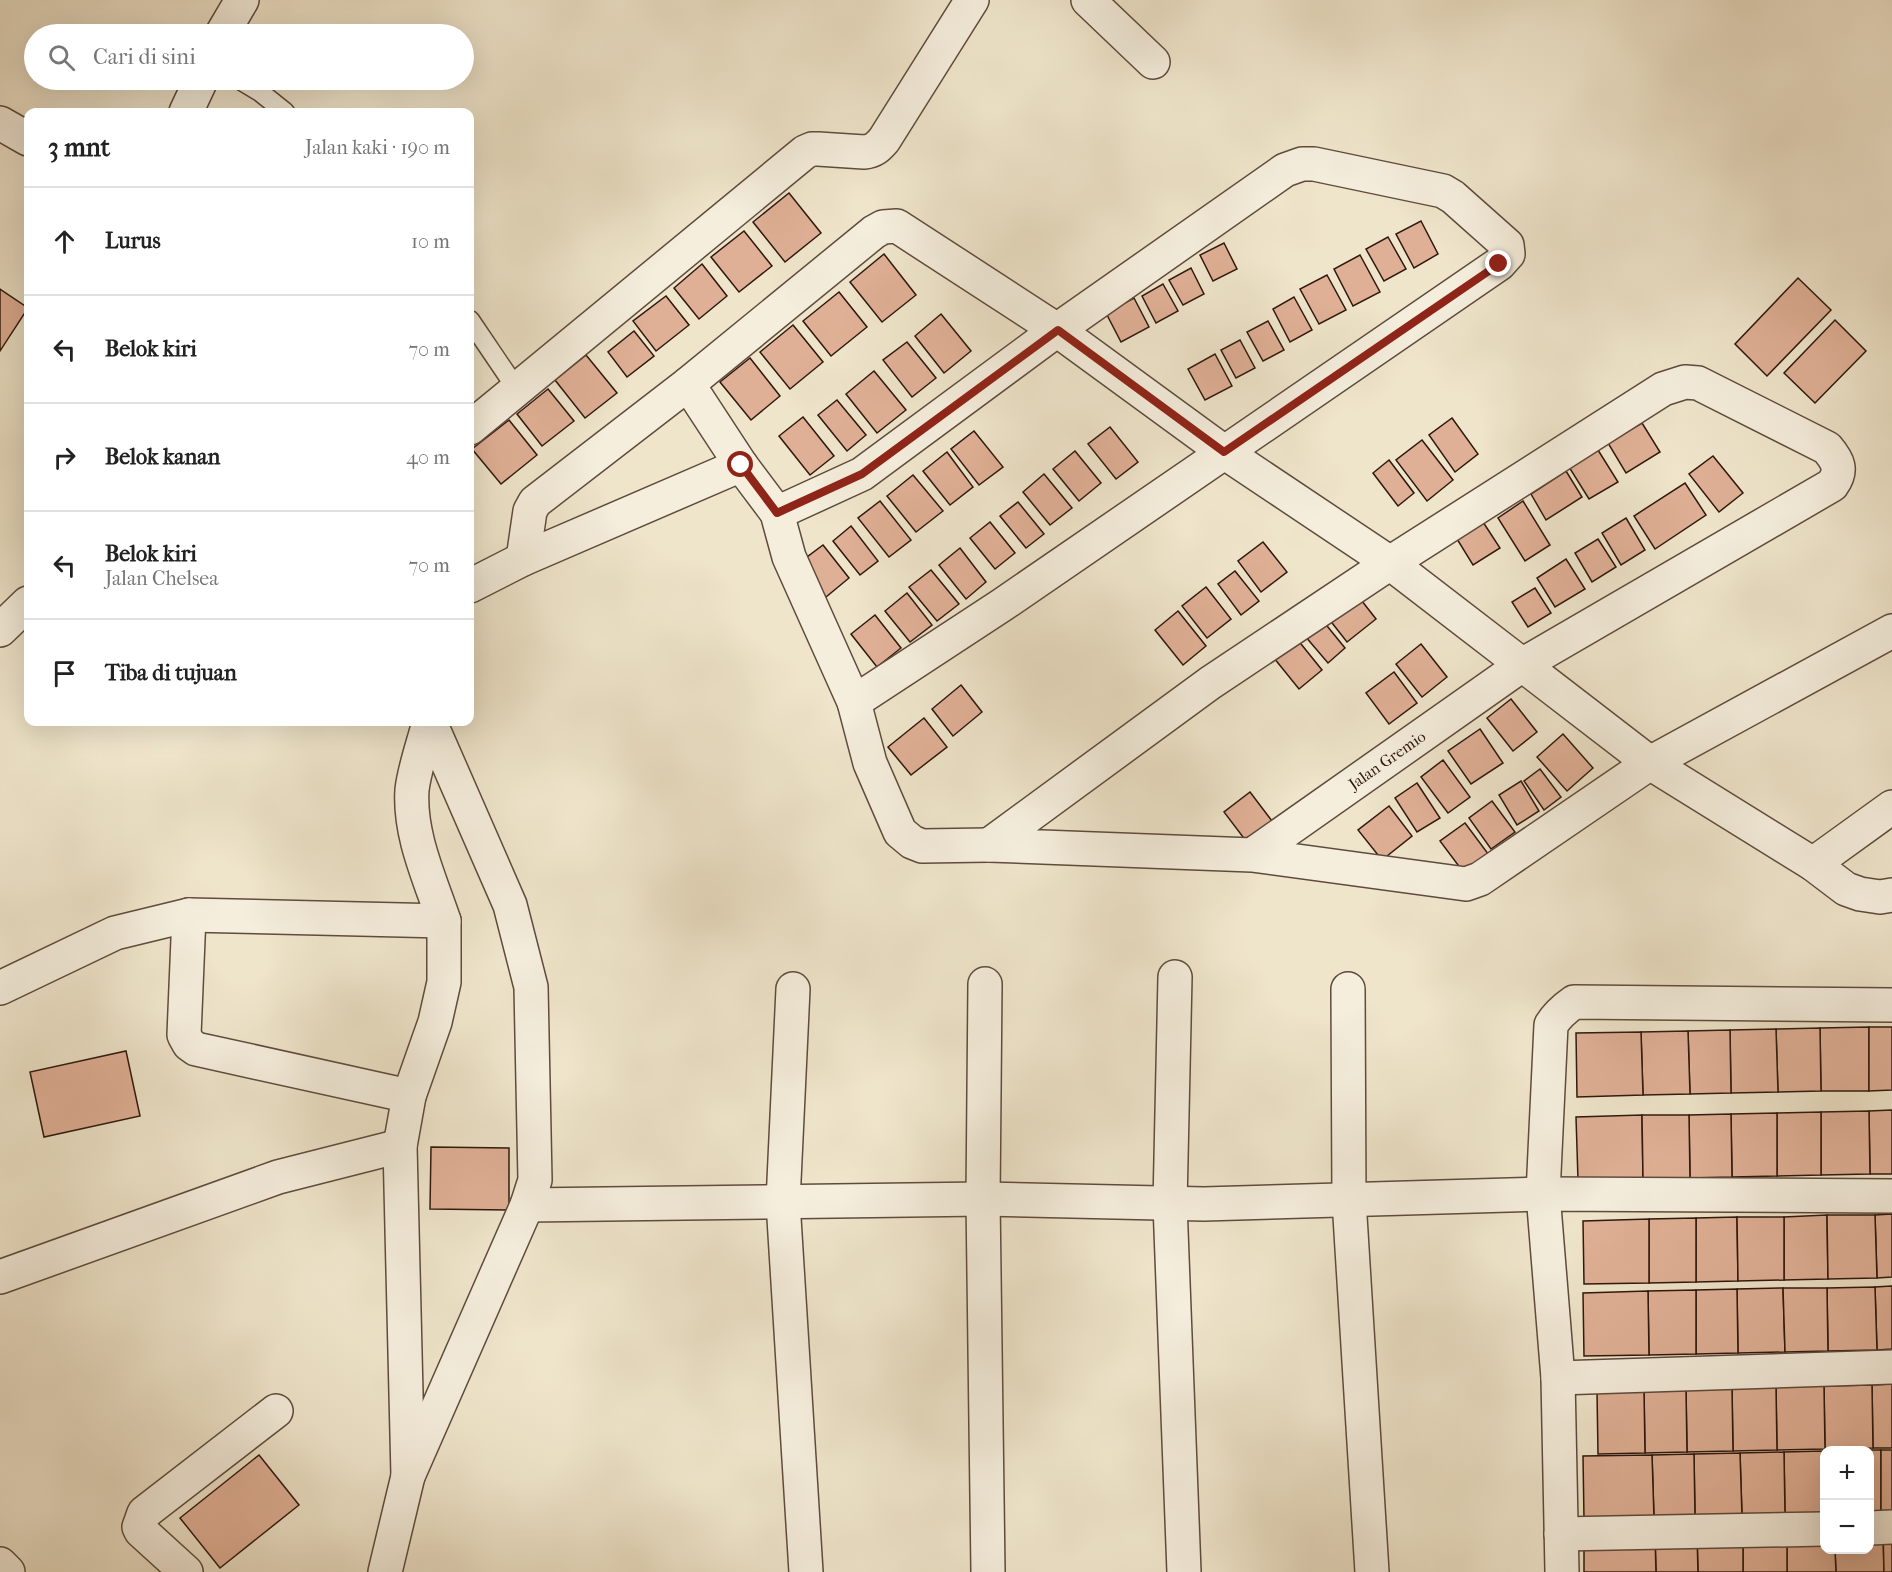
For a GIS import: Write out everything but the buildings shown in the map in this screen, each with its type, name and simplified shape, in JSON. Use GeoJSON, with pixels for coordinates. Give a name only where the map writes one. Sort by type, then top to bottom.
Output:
{"type":"FeatureCollection","features":[{"type":"Feature","properties":{"kind":"street"},"geometry":{"type":"LineString","coordinates":[[228,24],[242,0]]}},
{"type":"Feature","properties":{"kind":"street"},"geometry":{"type":"LineString","coordinates":[[474,425],[805,152],[818,149],[864,152],[877,148],[972,0]]}},
{"type":"Feature","properties":{"kind":"street"},"geometry":{"type":"LineString","coordinates":[[1091,1],[1153,62]]}},
{"type":"Feature","properties":{"kind":"street"},"geometry":{"type":"LineString","coordinates":[[188,108],[196,90]]}},
{"type":"Feature","properties":{"kind":"street"},"geometry":{"type":"LineString","coordinates":[[0,123],[24,137]]}},
{"type":"Feature","properties":{"kind":"street"},"geometry":{"type":"LineString","coordinates":[[777,513],[862,474],[1058,330],[1285,170],[1302,164],[1314,164],[1443,191],[1453,197],[1507,245],[1508,254],[1499,264],[1002,605],[854,702]]}},
{"type":"Feature","properties":{"kind":"street"},"geometry":{"type":"LineString","coordinates":[[523,560],[530,511],[535,502],[688,384],[874,232],[883,227],[897,226],[1058,330],[1224,452],[1390,563],[1650,763],[1813,864],[1846,889],[1880,897],[1892,895]]}},
{"type":"Feature","properties":{"kind":"street","name":"Jalan Gremio"},"geometry":{"type":"LineString","coordinates":[[988,845],[1209,683],[1390,563],[1663,390],[1685,382],[1698,382],[1827,448],[1833,456],[1839,471],[1832,485],[1521,665],[1252,855]]}},
{"type":"Feature","properties":{"kind":"street"},"geometry":{"type":"LineString","coordinates":[[688,384],[741,465],[777,513],[789,557],[854,702],[870,763],[900,832],[912,842],[922,846],[988,845],[1252,855],[1466,884],[1480,879],[1650,763],[1892,631]]}},
{"type":"Feature","properties":{"kind":"street"},"geometry":{"type":"LineString","coordinates":[[474,584],[523,560],[741,465]]}},
{"type":"Feature","properties":{"kind":"street"},"geometry":{"type":"LineString","coordinates":[[0,630],[24,607]]}},
{"type":"Feature","properties":{"kind":"street"},"geometry":{"type":"LineString","coordinates":[[408,1476],[400,1146],[409,1095],[435,1022],[444,982],[444,921],[417,838],[413,813],[412,788],[428,726]]}},
{"type":"Feature","properties":{"kind":"street"},"geometry":{"type":"LineString","coordinates":[[385,1572],[408,1476],[527,1205],[535,1179],[531,987],[510,905],[431,726]]}},
{"type":"Feature","properties":{"kind":"street"},"geometry":{"type":"LineString","coordinates":[[1813,864],[1892,807]]}},
{"type":"Feature","properties":{"kind":"street"},"geometry":{"type":"LineString","coordinates":[[0,988],[115,933],[189,915],[444,921]]}},
{"type":"Feature","properties":{"kind":"street"},"geometry":{"type":"LineString","coordinates":[[189,915],[184,1035],[189,1044],[196,1049],[409,1095]]}},
{"type":"Feature","properties":{"kind":"street"},"geometry":{"type":"LineString","coordinates":[[1175,977],[1170,1204],[1184,1572]]}},
{"type":"Feature","properties":{"kind":"street"},"geometry":{"type":"LineString","coordinates":[[985,984],[983,1199],[988,1572]]}},
{"type":"Feature","properties":{"kind":"street"},"geometry":{"type":"LineString","coordinates":[[793,989],[783,1202],[806,1572]]}},
{"type":"Feature","properties":{"kind":"street"},"geometry":{"type":"LineString","coordinates":[[1348,989],[1349,1200],[1372,1572]]}},
{"type":"Feature","properties":{"kind":"street"},"geometry":{"type":"LineString","coordinates":[[1562,1572],[1558,1378],[1543,1194],[1551,1025],[1555,1018],[1574,1002],[1892,1005]]}},
{"type":"Feature","properties":{"kind":"street"},"geometry":{"type":"LineString","coordinates":[[0,1277],[278,1177],[400,1146]]}},
{"type":"Feature","properties":{"kind":"street"},"geometry":{"type":"LineString","coordinates":[[527,1205],[983,1199],[1170,1204],[1543,1194],[1892,1196]]}},
{"type":"Feature","properties":{"kind":"street"},"geometry":{"type":"LineString","coordinates":[[1558,1378],[1892,1367]]}},
{"type":"Feature","properties":{"kind":"street"},"geometry":{"type":"LineString","coordinates":[[186,1572],[141,1531],[139,1527],[144,1513],[276,1411]]}},
{"type":"Feature","properties":{"kind":"street"},"geometry":{"type":"LineString","coordinates":[[1874,1528],[1892,1527]]}},
{"type":"Feature","properties":{"kind":"street"},"geometry":{"type":"LineString","coordinates":[[1561,1534],[1820,1529]]}},
{"type":"Feature","properties":{"kind":"street"},"geometry":{"type":"LineString","coordinates":[[0,1564],[8,1572]]}},
{"type":"Feature","properties":{"kind":"lane"},"geometry":{"type":"LineString","coordinates":[[257,90],[280,108]]}},
{"type":"Feature","properties":{"kind":"lane"},"geometry":{"type":"LineString","coordinates":[[474,326],[516,388]]}},
{"type":"Feature","properties":{"kind":"route"},"geometry":{"type":"LineString","coordinates":[[741,465],[777,513],[862,474],[1058,330],[1224,452],[1499,264]]}}]}
